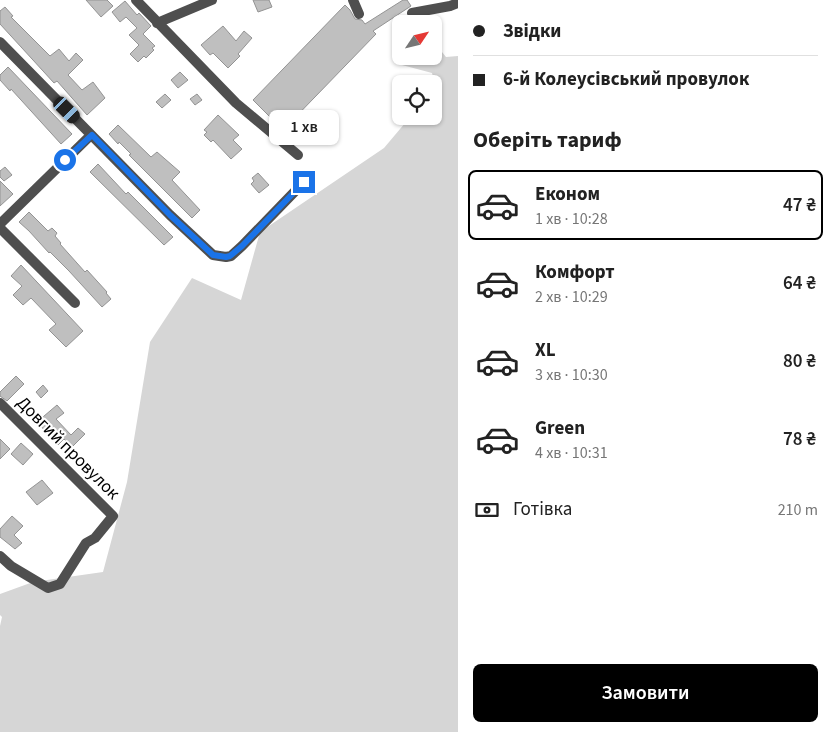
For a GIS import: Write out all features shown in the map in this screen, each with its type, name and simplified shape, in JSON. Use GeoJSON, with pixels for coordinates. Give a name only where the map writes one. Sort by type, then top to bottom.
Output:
{"type":"FeatureCollection","features":[{"type":"Feature","properties":{"kind":"street"},"geometry":{"type":"LineString","coordinates":[[136,0],[236,103],[298,156]]}},
{"type":"Feature","properties":{"kind":"street"},"geometry":{"type":"LineString","coordinates":[[157,23],[212,0]]}},
{"type":"Feature","properties":{"kind":"street"},"geometry":{"type":"LineString","coordinates":[[353,0],[359,14]]}},
{"type":"Feature","properties":{"kind":"street"},"geometry":{"type":"LineString","coordinates":[[412,13],[450,6],[458,2]]}},
{"type":"Feature","properties":{"kind":"street"},"geometry":{"type":"LineString","coordinates":[[0,42],[170,215],[213,255],[230,256],[304,182]]}},
{"type":"Feature","properties":{"kind":"street"},"geometry":{"type":"LineString","coordinates":[[0,224],[92,135]]}},
{"type":"Feature","properties":{"kind":"street"},"geometry":{"type":"LineString","coordinates":[[0,228],[75,303]]}},
{"type":"Feature","properties":{"kind":"street","name":"Довгий провулок"},"geometry":{"type":"LineString","coordinates":[[0,403],[113,516],[95,538],[86,543],[60,584],[48,588],[11,566],[0,556]]}},
{"type":"Feature","properties":{"kind":"shaded area"},"geometry":{"type":"Polygon","coordinates":[[[442,52],[446,57],[458,56],[458,732],[0,732],[0,626],[2,617],[0,615],[0,594],[33,582],[103,572],[127,482],[150,342],[192,278],[241,300],[260,232],[384,148],[403,125],[442,125],[442,75],[433,75],[432,73],[402,65],[442,65],[442,52]]]}},
{"type":"Feature","properties":{"kind":"building"},"geometry":{"type":"Polygon","coordinates":[[[86,0],[107,0],[113,6],[101,17],[86,0]]]}},
{"type":"Feature","properties":{"kind":"building"},"geometry":{"type":"Polygon","coordinates":[[[253,0],[269,0],[272,7],[258,12],[253,0]]]}},
{"type":"Feature","properties":{"kind":"building"},"geometry":{"type":"Polygon","coordinates":[[[403,0],[407,0],[411,6],[397,15],[392,15],[392,18],[373,31],[376,34],[283,130],[253,100],[345,5],[355,19],[362,20],[365,24],[403,0]]]}},
{"type":"Feature","properties":{"kind":"building"},"geometry":{"type":"Polygon","coordinates":[[[125,1],[137,15],[139,13],[151,26],[143,34],[155,46],[152,48],[154,50],[146,58],[144,56],[138,62],[130,54],[139,45],[129,35],[137,28],[126,17],[120,22],[112,12],[125,1]]]}},
{"type":"Feature","properties":{"kind":"building"},"geometry":{"type":"Polygon","coordinates":[[[5,7],[13,16],[11,17],[50,56],[59,49],[69,61],[76,53],[83,60],[68,75],[82,90],[93,82],[105,98],[87,115],[57,81],[54,83],[0,24],[0,11],[5,7]]]}},
{"type":"Feature","properties":{"kind":"building"},"geometry":{"type":"Polygon","coordinates":[[[223,26],[236,41],[244,31],[252,38],[238,54],[240,56],[228,68],[213,53],[210,55],[201,45],[223,26]]]}},
{"type":"Feature","properties":{"kind":"building"},"geometry":{"type":"Polygon","coordinates":[[[8,67],[72,134],[61,144],[11,89],[10,91],[0,80],[0,75],[8,67]]]}},
{"type":"Feature","properties":{"kind":"building"},"geometry":{"type":"Polygon","coordinates":[[[180,72],[188,80],[178,88],[171,80],[180,72]]]}},
{"type":"Feature","properties":{"kind":"building"},"geometry":{"type":"Polygon","coordinates":[[[165,94],[171,100],[162,108],[156,102],[165,94]]]}},
{"type":"Feature","properties":{"kind":"building"},"geometry":{"type":"Polygon","coordinates":[[[197,94],[202,100],[195,105],[190,99],[197,94]]]}},
{"type":"Feature","properties":{"kind":"building"},"geometry":{"type":"Polygon","coordinates":[[[218,115],[239,135],[233,140],[242,149],[231,159],[213,140],[211,142],[204,135],[207,132],[204,130],[218,115]]]}},
{"type":"Feature","properties":{"kind":"building"},"geometry":{"type":"Polygon","coordinates":[[[118,125],[151,157],[157,152],[180,172],[172,180],[200,210],[192,218],[129,155],[131,154],[109,134],[118,125]]]}},
{"type":"Feature","properties":{"kind":"building"},"geometry":{"type":"Polygon","coordinates":[[[98,164],[126,194],[128,192],[173,237],[164,245],[90,172],[98,164]]]}},
{"type":"Feature","properties":{"kind":"building"},"geometry":{"type":"Polygon","coordinates":[[[5,167],[12,175],[4,181],[0,177],[0,171],[5,167]]]}},
{"type":"Feature","properties":{"kind":"building"},"geometry":{"type":"Polygon","coordinates":[[[258,173],[269,185],[259,193],[251,184],[254,181],[252,178],[258,173]]]}},
{"type":"Feature","properties":{"kind":"building"},"geometry":{"type":"Polygon","coordinates":[[[0,181],[13,194],[0,206],[0,181]]]}},
{"type":"Feature","properties":{"kind":"building"},"geometry":{"type":"Polygon","coordinates":[[[29,212],[48,231],[52,228],[57,233],[55,236],[60,244],[85,272],[87,270],[107,292],[111,299],[102,307],[69,271],[19,222],[29,212]]]}},
{"type":"Feature","properties":{"kind":"building"},"geometry":{"type":"Polygon","coordinates":[[[21,265],[83,331],[66,347],[49,330],[56,324],[31,298],[23,305],[13,295],[22,286],[11,276],[21,265]]]}},
{"type":"Feature","properties":{"kind":"building"},"geometry":{"type":"Polygon","coordinates":[[[16,376],[24,384],[7,401],[0,396],[0,392],[16,376]]]}},
{"type":"Feature","properties":{"kind":"building"},"geometry":{"type":"Polygon","coordinates":[[[43,385],[48,391],[41,398],[36,392],[43,385]]]}},
{"type":"Feature","properties":{"kind":"building"},"geometry":{"type":"Polygon","coordinates":[[[57,405],[64,413],[56,419],[71,435],[78,428],[85,434],[72,447],[64,439],[58,445],[37,422],[57,405]]]}},
{"type":"Feature","properties":{"kind":"building"},"geometry":{"type":"Polygon","coordinates":[[[0,439],[10,449],[0,459],[0,439]]]}},
{"type":"Feature","properties":{"kind":"building"},"geometry":{"type":"Polygon","coordinates":[[[21,443],[33,454],[23,465],[11,454],[21,443]]]}},
{"type":"Feature","properties":{"kind":"building"},"geometry":{"type":"Polygon","coordinates":[[[42,480],[53,493],[37,505],[26,492],[42,480]]]}},
{"type":"Feature","properties":{"kind":"building"},"geometry":{"type":"Polygon","coordinates":[[[12,516],[23,526],[14,535],[22,543],[15,549],[0,537],[0,529],[12,516]]]}},
{"type":"Feature","properties":{"kind":"route"},"geometry":{"type":"LineString","coordinates":[[65,160],[92,135],[170,215],[213,255],[226,257],[242,246],[304,182]]}}]}
